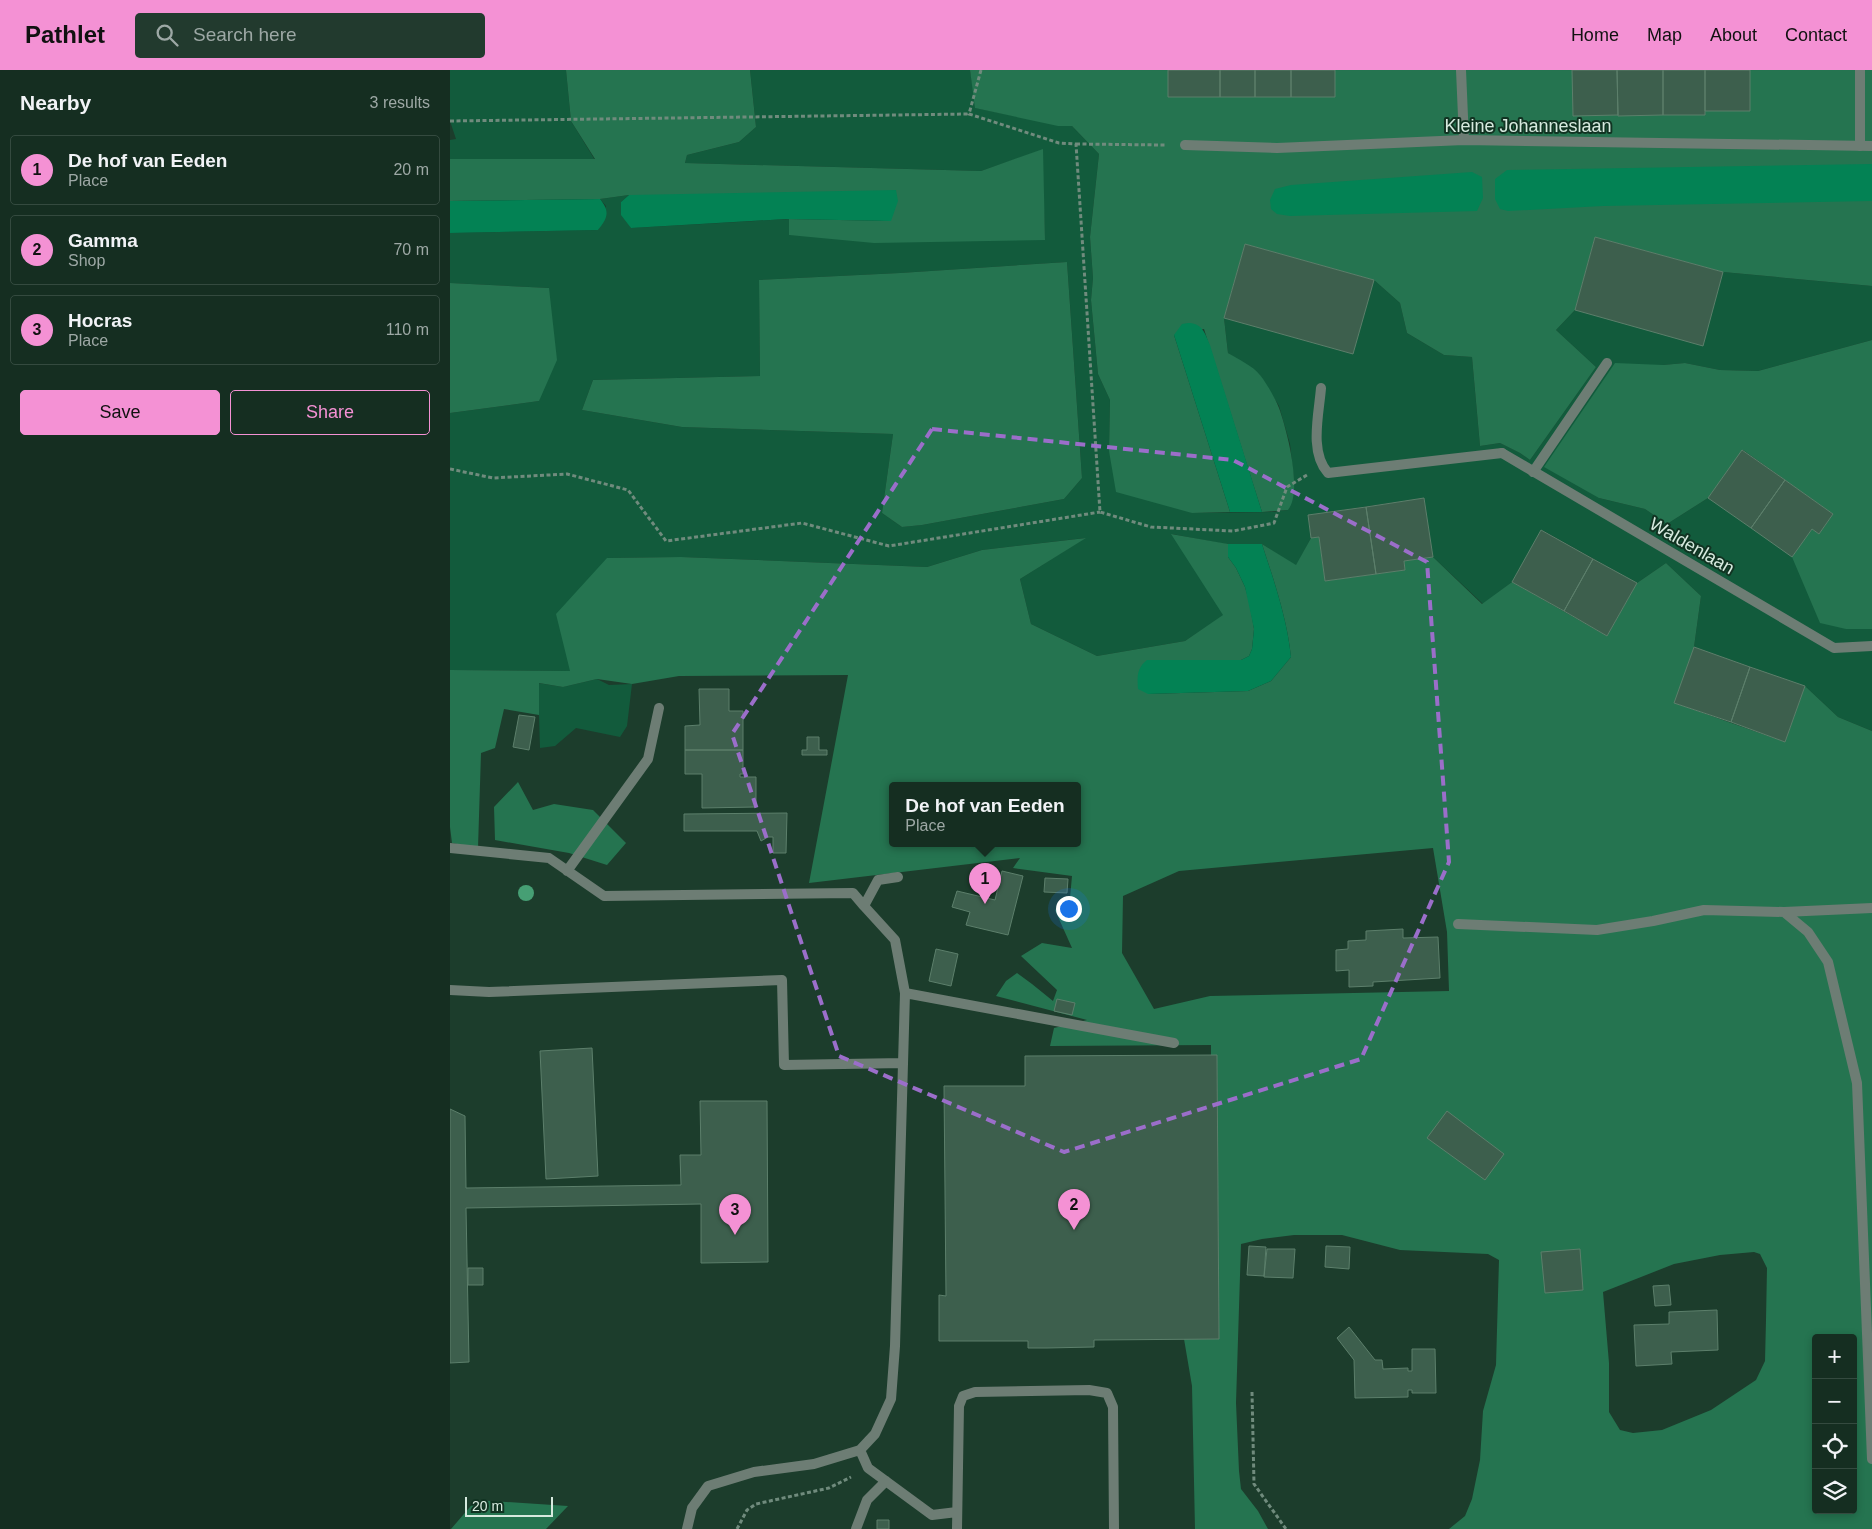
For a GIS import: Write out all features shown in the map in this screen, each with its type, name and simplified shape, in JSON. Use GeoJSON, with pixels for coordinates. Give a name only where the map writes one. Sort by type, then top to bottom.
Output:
{"type":"FeatureCollection","features":[{"type":"Feature","properties":{"kind":"street"},"geometry":{"type":"LineString","coordinates":[[1461,70],[1464,140]]}},
{"type":"Feature","properties":{"kind":"street"},"geometry":{"type":"LineString","coordinates":[[1860,70],[1860,146]]}},
{"type":"Feature","properties":{"kind":"street","name":"Kleine Johanneslaan"},"geometry":{"type":"LineString","coordinates":[[1184,146],[1277,148],[1464,140],[1872,146]]}},
{"type":"Feature","properties":{"kind":"street"},"geometry":{"type":"LineString","coordinates":[[1533,472],[1607,363]]}},
{"type":"Feature","properties":{"kind":"street"},"geometry":{"type":"LineString","coordinates":[[1321,388],[1316,445],[1321,466]]}},
{"type":"Feature","properties":{"kind":"street","name":"Waldenlaan"},"geometry":{"type":"LineString","coordinates":[[1321,466],[1328,473],[1502,453],[1834,648],[1872,646]]}},
{"type":"Feature","properties":{"kind":"street"},"geometry":{"type":"LineString","coordinates":[[567,871],[648,759],[659,708]]}},
{"type":"Feature","properties":{"kind":"street"},"geometry":{"type":"LineString","coordinates":[[450,848],[549,858],[604,896],[853,893],[895,940],[905,993],[895,1346],[891,1399],[875,1434],[860,1450],[814,1464],[754,1472],[708,1486],[692,1508],[687,1529]]}},
{"type":"Feature","properties":{"kind":"street"},"geometry":{"type":"LineString","coordinates":[[864,906],[878,880],[898,877]]}},
{"type":"Feature","properties":{"kind":"street"},"geometry":{"type":"LineString","coordinates":[[1458,924],[1597,930],[1654,921],[1704,910],[1784,912],[1872,908]]}},
{"type":"Feature","properties":{"kind":"street"},"geometry":{"type":"LineString","coordinates":[[1784,912],[1808,932],[1828,962],[1857,1083],[1872,1459]]}},
{"type":"Feature","properties":{"kind":"street"},"geometry":{"type":"LineString","coordinates":[[450,990],[489,992],[782,980],[784,1065],[902,1063]]}},
{"type":"Feature","properties":{"kind":"street"},"geometry":{"type":"LineString","coordinates":[[905,993],[1174,1043]]}},
{"type":"Feature","properties":{"kind":"street"},"geometry":{"type":"LineString","coordinates":[[957,1529],[959,1406],[963,1396],[975,1392],[1089,1390],[1106,1393],[1113,1407],[1114,1529]]}},
{"type":"Feature","properties":{"kind":"street"},"geometry":{"type":"LineString","coordinates":[[860,1450],[868,1468],[932,1515],[957,1512]]}},
{"type":"Feature","properties":{"kind":"street"},"geometry":{"type":"LineString","coordinates":[[856,1529],[867,1500],[886,1481]]}},
{"type":"Feature","properties":{"kind":"path"},"geometry":{"type":"LineString","coordinates":[[968,114],[981,70]]}},
{"type":"Feature","properties":{"kind":"path"},"geometry":{"type":"LineString","coordinates":[[450,121],[968,114],[1059,142],[1184,146]]}},
{"type":"Feature","properties":{"kind":"path"},"geometry":{"type":"LineString","coordinates":[[1076,144],[1100,512]]}},
{"type":"Feature","properties":{"kind":"path"},"geometry":{"type":"LineString","coordinates":[[450,469],[493,478],[567,474],[628,490],[666,541],[802,523],[889,546],[1100,512],[1151,527],[1234,530],[1274,523],[1287,487],[1321,466]]}},
{"type":"Feature","properties":{"kind":"path"},"geometry":{"type":"LineString","coordinates":[[1252,1392],[1254,1484],[1286,1529]]}},
{"type":"Feature","properties":{"kind":"path"},"geometry":{"type":"LineString","coordinates":[[737,1529],[747,1510],[756,1504],[829,1488],[868,1468]]}},
{"type":"Feature","properties":{"kind":"highlighted area"},"geometry":{"type":"Polygon","coordinates":[[[932,429],[1233,460],[1427,562],[1449,862],[1361,1059],[1064,1152],[839,1056],[732,734],[932,429]]]}},
{"type":"Feature","properties":{"kind":"shaded area"},"geometry":{"type":"Polygon","coordinates":[[[450,70],[566,70],[571,121],[595,160],[450,159],[450,140],[456,139],[450,121],[450,70]]]}},
{"type":"Feature","properties":{"kind":"shaded area"},"geometry":{"type":"Polygon","coordinates":[[[566,70],[750,70],[756,127],[739,142],[687,155],[685,163],[981,171],[1043,149],[1045,240],[874,243],[789,235],[789,219],[890,221],[629,195],[600,199],[450,201],[450,159],[595,159],[571,121],[566,70]]]}},
{"type":"Feature","properties":{"kind":"shaded area"},"geometry":{"type":"Polygon","coordinates":[[[750,70],[970,70],[976,108],[1058,125],[1072,126],[1099,154],[1090,237],[1093,278],[1091,300],[1098,374],[1110,400],[1109,451],[1192,513],[1273,512],[1288,510],[1294,480],[1290,444],[1279,406],[1259,374],[1228,353],[1224,318],[1353,354],[1374,280],[1400,303],[1407,333],[1444,355],[1472,357],[1480,446],[1500,443],[1530,460],[1596,367],[1556,330],[1575,310],[1703,345],[1723,272],[1872,286],[1872,340],[1758,371],[1720,370],[1685,363],[1646,365],[1599,498],[1645,509],[1667,524],[1708,498],[1742,450],[1833,514],[1819,534],[1812,529],[1846,629],[1872,629],[1872,731],[1838,717],[1805,686],[1694,647],[1701,596],[1666,563],[1637,583],[1542,530],[1512,582],[1483,604],[1433,557],[1424,498],[1308,515],[1311,538],[1296,566],[1262,544],[1225,544],[1172,534],[1224,615],[1185,641],[1097,656],[1031,624],[1020,579],[1085,538],[982,550],[927,567],[681,557],[608,558],[570,671],[450,670],[450,413],[539,401],[549,288],[450,283],[450,233],[598,230],[606,206],[600,199],[629,195],[621,202],[631,228],[789,219],[789,235],[1045,240],[1042,150],[981,171],[685,163],[687,155],[739,142],[756,127],[750,70]],[[1067,262],[759,280],[760,376],[593,380],[582,410],[682,427],[893,434],[882,513],[902,527],[1064,499],[1082,478],[1067,262]]]}},
{"type":"Feature","properties":{"kind":"shaded area"},"geometry":{"type":"Polygon","coordinates":[[[970,70],[1872,70],[1872,286],[1723,272],[1595,237],[1575,310],[1556,330],[1596,367],[1530,460],[1500,443],[1480,446],[1472,357],[1444,355],[1407,333],[1400,303],[1374,280],[1245,244],[1224,318],[1228,353],[1257,372],[1277,404],[1286,431],[1292,461],[1294,490],[1292,501],[1288,510],[1262,512],[1204,329],[1174,335],[1230,512],[1192,513],[1116,492],[1109,451],[1110,400],[1098,374],[1091,300],[1093,278],[1090,237],[1099,154],[1072,126],[1058,126],[975,108],[970,70]]]}},
{"type":"Feature","properties":{"kind":"shaded area"},"geometry":{"type":"Polygon","coordinates":[[[1872,164],[1872,201],[1603,206],[1508,211],[1500,209],[1495,199],[1495,179],[1507,170],[1872,164]]]}},
{"type":"Feature","properties":{"kind":"shaded area"},"geometry":{"type":"Polygon","coordinates":[[[1472,172],[1482,177],[1483,198],[1477,211],[1290,216],[1277,214],[1271,209],[1270,200],[1275,189],[1291,185],[1472,172]]]}},
{"type":"Feature","properties":{"kind":"shaded area"},"geometry":{"type":"Polygon","coordinates":[[[896,190],[898,201],[891,221],[786,219],[631,228],[621,215],[621,202],[629,195],[896,190]]]}},
{"type":"Feature","properties":{"kind":"shaded area"},"geometry":{"type":"Polygon","coordinates":[[[600,199],[605,207],[606,218],[598,230],[450,233],[450,201],[600,199]]]}},
{"type":"Feature","properties":{"kind":"shaded area"},"geometry":{"type":"Polygon","coordinates":[[[1067,262],[1082,478],[1064,499],[902,527],[882,513],[893,434],[682,427],[582,410],[593,380],[760,376],[759,280],[1067,262]]]}},
{"type":"Feature","properties":{"kind":"shaded area"},"geometry":{"type":"Polygon","coordinates":[[[450,283],[549,288],[557,360],[539,401],[450,413],[450,283]]]}},
{"type":"Feature","properties":{"kind":"shaded area"},"geometry":{"type":"Polygon","coordinates":[[[1193,323],[1200,327],[1210,345],[1262,512],[1230,512],[1174,335],[1182,324],[1193,323]]]}},
{"type":"Feature","properties":{"kind":"shaded area"},"geometry":{"type":"Polygon","coordinates":[[[1872,340],[1872,629],[1846,629],[1820,623],[1792,557],[1812,529],[1819,534],[1833,514],[1743,450],[1708,498],[1667,524],[1645,509],[1599,498],[1544,467],[1615,363],[1663,365],[1685,363],[1720,370],[1758,371],[1872,340]]]}},
{"type":"Feature","properties":{"kind":"shaded area"},"geometry":{"type":"Polygon","coordinates":[[[1171,534],[1228,544],[1228,557],[1236,568],[1249,601],[1254,629],[1252,649],[1249,656],[1241,660],[1214,660],[1148,694],[1248,691],[1271,681],[1291,657],[1283,614],[1262,544],[1296,565],[1311,538],[1319,537],[1325,581],[1405,570],[1404,561],[1433,557],[1482,604],[1512,582],[1607,636],[1637,583],[1666,563],[1701,596],[1694,647],[1675,703],[1785,742],[1805,686],[1838,717],[1872,731],[1872,1529],[1449,1529],[1465,1516],[1472,1499],[1480,1460],[1483,1411],[1496,1365],[1499,1260],[1488,1254],[1400,1250],[1342,1235],[1294,1235],[1241,1244],[1236,1403],[1239,1471],[1241,1489],[1258,1511],[1268,1529],[1195,1529],[1192,1386],[1184,1339],[1219,1339],[1217,1055],[1211,1055],[1211,1045],[1050,1046],[1054,1028],[1087,1020],[996,996],[1006,981],[1017,973],[1053,1001],[1057,990],[1021,956],[1042,943],[1072,948],[1055,910],[1070,898],[1072,876],[1013,868],[1020,858],[809,883],[848,675],[679,676],[632,684],[597,679],[563,687],[539,683],[539,715],[504,709],[495,748],[481,753],[478,848],[452,843],[450,827],[450,670],[570,671],[556,614],[607,558],[681,557],[927,567],[982,550],[1086,538],[1020,579],[1031,624],[1097,656],[1185,641],[1223,615],[1171,534]],[[1433,848],[1179,871],[1123,896],[1122,953],[1154,1009],[1210,996],[1449,991],[1447,932],[1433,848]],[[1754,1252],[1720,1255],[1674,1264],[1603,1292],[1609,1363],[1609,1412],[1620,1430],[1633,1433],[1662,1430],[1711,1410],[1756,1380],[1765,1361],[1767,1268],[1760,1254],[1754,1252]]]}},
{"type":"Feature","properties":{"kind":"shaded area"},"geometry":{"type":"Polygon","coordinates":[[[1228,544],[1262,544],[1283,614],[1291,657],[1271,681],[1248,691],[1148,694],[1138,689],[1138,673],[1141,666],[1147,660],[1241,660],[1249,656],[1252,649],[1254,629],[1245,587],[1236,568],[1228,557],[1228,544]]]}},
{"type":"Feature","properties":{"kind":"shaded area"},"geometry":{"type":"Polygon","coordinates":[[[597,679],[609,685],[632,684],[627,726],[620,737],[576,728],[555,746],[540,748],[538,683],[563,687],[597,679]]]}},
{"type":"Feature","properties":{"kind":"shaded area"},"geometry":{"type":"Polygon","coordinates":[[[518,782],[533,810],[554,804],[593,810],[626,843],[607,865],[569,853],[495,840],[494,807],[518,782]]]}},
{"type":"Feature","properties":{"kind":"shaded area"},"geometry":{"type":"Polygon","coordinates":[[[476,1500],[568,1506],[546,1529],[451,1529],[476,1500]]]}},
{"type":"Feature","properties":{"kind":"building"},"geometry":{"type":"Polygon","coordinates":[[[1168,70],[1220,70],[1220,97],[1168,97],[1168,70]]]}},
{"type":"Feature","properties":{"kind":"building"},"geometry":{"type":"Polygon","coordinates":[[[1220,70],[1255,70],[1255,97],[1220,97],[1220,70]]]}},
{"type":"Feature","properties":{"kind":"building"},"geometry":{"type":"Polygon","coordinates":[[[1255,70],[1291,70],[1291,97],[1255,97],[1255,70]]]}},
{"type":"Feature","properties":{"kind":"building"},"geometry":{"type":"Polygon","coordinates":[[[1291,70],[1335,70],[1335,97],[1291,97],[1291,70]]]}},
{"type":"Feature","properties":{"kind":"building"},"geometry":{"type":"Polygon","coordinates":[[[1572,70],[1617,70],[1618,115],[1573,116],[1572,70]]]}},
{"type":"Feature","properties":{"kind":"building"},"geometry":{"type":"Polygon","coordinates":[[[1617,70],[1663,70],[1663,115],[1618,116],[1617,70]]]}},
{"type":"Feature","properties":{"kind":"building"},"geometry":{"type":"Polygon","coordinates":[[[1663,70],[1705,70],[1705,115],[1663,115],[1663,70]]]}},
{"type":"Feature","properties":{"kind":"building"},"geometry":{"type":"Polygon","coordinates":[[[1705,70],[1750,70],[1750,111],[1705,111],[1705,70]]]}},
{"type":"Feature","properties":{"kind":"building"},"geometry":{"type":"Polygon","coordinates":[[[1595,237],[1723,272],[1703,346],[1575,310],[1595,237]]]}},
{"type":"Feature","properties":{"kind":"building"},"geometry":{"type":"Polygon","coordinates":[[[1245,244],[1374,280],[1353,354],[1224,318],[1245,244]]]}},
{"type":"Feature","properties":{"kind":"building"},"geometry":{"type":"Polygon","coordinates":[[[1742,450],[1785,480],[1751,528],[1708,498],[1742,450]]]}},
{"type":"Feature","properties":{"kind":"building"},"geometry":{"type":"Polygon","coordinates":[[[1785,480],[1833,514],[1819,534],[1812,529],[1792,557],[1751,528],[1785,480]]]}},
{"type":"Feature","properties":{"kind":"building"},"geometry":{"type":"Polygon","coordinates":[[[1424,498],[1433,557],[1404,561],[1405,570],[1376,574],[1366,507],[1424,498]]]}},
{"type":"Feature","properties":{"kind":"building"},"geometry":{"type":"Polygon","coordinates":[[[1366,507],[1376,574],[1325,581],[1319,537],[1311,538],[1308,515],[1366,507]]]}},
{"type":"Feature","properties":{"kind":"building"},"geometry":{"type":"Polygon","coordinates":[[[1541,530],[1593,559],[1564,611],[1512,582],[1541,530]]]}},
{"type":"Feature","properties":{"kind":"building"},"geometry":{"type":"Polygon","coordinates":[[[1593,559],[1637,583],[1607,636],[1564,611],[1593,559]]]}},
{"type":"Feature","properties":{"kind":"building"},"geometry":{"type":"Polygon","coordinates":[[[1694,647],[1750,667],[1731,722],[1674,703],[1694,647]]]}},
{"type":"Feature","properties":{"kind":"building"},"geometry":{"type":"Polygon","coordinates":[[[1750,667],[1805,686],[1785,742],[1731,722],[1750,667]]]}},
{"type":"Feature","properties":{"kind":"building"},"geometry":{"type":"Polygon","coordinates":[[[699,689],[729,689],[729,711],[743,711],[743,750],[685,750],[685,726],[700,725],[699,689]]]}},
{"type":"Feature","properties":{"kind":"building"},"geometry":{"type":"Polygon","coordinates":[[[519,715],[535,717],[529,750],[513,747],[519,715]]]}},
{"type":"Feature","properties":{"kind":"building"},"geometry":{"type":"Polygon","coordinates":[[[807,737],[819,737],[819,750],[827,750],[827,755],[802,755],[802,750],[807,750],[807,737]]]}},
{"type":"Feature","properties":{"kind":"building"},"geometry":{"type":"Polygon","coordinates":[[[685,750],[743,750],[743,774],[740,774],[740,777],[756,777],[756,807],[702,808],[702,774],[685,774],[685,750]]]}},
{"type":"Feature","properties":{"kind":"building"},"geometry":{"type":"Polygon","coordinates":[[[787,813],[786,853],[773,853],[773,837],[768,837],[761,841],[757,831],[684,831],[684,814],[787,813]]]}},
{"type":"Feature","properties":{"kind":"building"},"geometry":{"type":"Polygon","coordinates":[[[1002,871],[1023,876],[1008,935],[966,925],[970,912],[952,907],[957,891],[995,900],[1002,871]]]}},
{"type":"Feature","properties":{"kind":"building"},"geometry":{"type":"Polygon","coordinates":[[[1045,878],[1068,879],[1067,893],[1044,892],[1045,878]]]}},
{"type":"Feature","properties":{"kind":"building"},"geometry":{"type":"Polygon","coordinates":[[[1403,929],[1403,938],[1438,937],[1440,978],[1373,982],[1373,986],[1349,987],[1349,970],[1336,971],[1336,950],[1348,949],[1348,941],[1366,940],[1366,931],[1403,929]]]}},
{"type":"Feature","properties":{"kind":"building"},"geometry":{"type":"Polygon","coordinates":[[[936,949],[958,954],[951,986],[929,981],[936,949]]]}},
{"type":"Feature","properties":{"kind":"building"},"geometry":{"type":"Polygon","coordinates":[[[1057,999],[1075,1003],[1072,1015],[1054,1011],[1057,999]]]}},
{"type":"Feature","properties":{"kind":"building"},"geometry":{"type":"Polygon","coordinates":[[[592,1048],[598,1176],[546,1179],[540,1051],[592,1048]]]}},
{"type":"Feature","properties":{"kind":"building"},"geometry":{"type":"Polygon","coordinates":[[[1217,1055],[1219,1339],[1094,1340],[1094,1347],[1047,1348],[1028,1348],[1028,1341],[939,1341],[939,1295],[946,1296],[944,1086],[1025,1086],[1025,1056],[1217,1055]]]}},
{"type":"Feature","properties":{"kind":"building"},"geometry":{"type":"Polygon","coordinates":[[[700,1101],[767,1101],[768,1262],[701,1263],[701,1204],[466,1208],[469,1362],[450,1363],[450,1109],[465,1116],[466,1188],[681,1185],[680,1155],[701,1155],[700,1101]]]}},
{"type":"Feature","properties":{"kind":"building"},"geometry":{"type":"Polygon","coordinates":[[[1447,1111],[1504,1154],[1485,1180],[1427,1138],[1447,1111]]]}},
{"type":"Feature","properties":{"kind":"building"},"geometry":{"type":"Polygon","coordinates":[[[1249,1246],[1266,1247],[1264,1276],[1247,1275],[1249,1246]]]}},
{"type":"Feature","properties":{"kind":"building"},"geometry":{"type":"Polygon","coordinates":[[[1326,1246],[1350,1247],[1349,1269],[1325,1267],[1326,1246]]]}},
{"type":"Feature","properties":{"kind":"building"},"geometry":{"type":"Polygon","coordinates":[[[1267,1249],[1295,1249],[1293,1278],[1264,1277],[1267,1249]]]}},
{"type":"Feature","properties":{"kind":"building"},"geometry":{"type":"Polygon","coordinates":[[[1580,1249],[1583,1290],[1545,1293],[1541,1252],[1580,1249]]]}},
{"type":"Feature","properties":{"kind":"building"},"geometry":{"type":"Polygon","coordinates":[[[468,1268],[483,1268],[483,1285],[468,1285],[468,1268]]]}},
{"type":"Feature","properties":{"kind":"building"},"geometry":{"type":"Polygon","coordinates":[[[1669,1285],[1671,1305],[1655,1306],[1653,1286],[1669,1285]]]}},
{"type":"Feature","properties":{"kind":"building"},"geometry":{"type":"Polygon","coordinates":[[[1717,1310],[1718,1350],[1671,1352],[1672,1364],[1636,1366],[1634,1325],[1669,1324],[1669,1312],[1717,1310]]]}},
{"type":"Feature","properties":{"kind":"building"},"geometry":{"type":"Polygon","coordinates":[[[1349,1327],[1375,1360],[1382,1360],[1383,1369],[1408,1368],[1408,1371],[1412,1371],[1412,1349],[1435,1349],[1436,1393],[1412,1393],[1412,1390],[1408,1390],[1408,1397],[1355,1398],[1354,1360],[1337,1338],[1349,1327]]]}},
{"type":"Feature","properties":{"kind":"building"},"geometry":{"type":"Polygon","coordinates":[[[877,1520],[889,1520],[889,1529],[877,1529],[877,1520]]]}},
{"type":"Feature","properties":{"kind":"place","name":"De hof van Eeden"},"geometry":{"type":"Point","coordinates":[985,904]}},
{"type":"Feature","properties":{"kind":"place","name":"Gamma"},"geometry":{"type":"Point","coordinates":[1074,1230]}},
{"type":"Feature","properties":{"kind":"place","name":"Hocras"},"geometry":{"type":"Point","coordinates":[735,1235]}}]}
